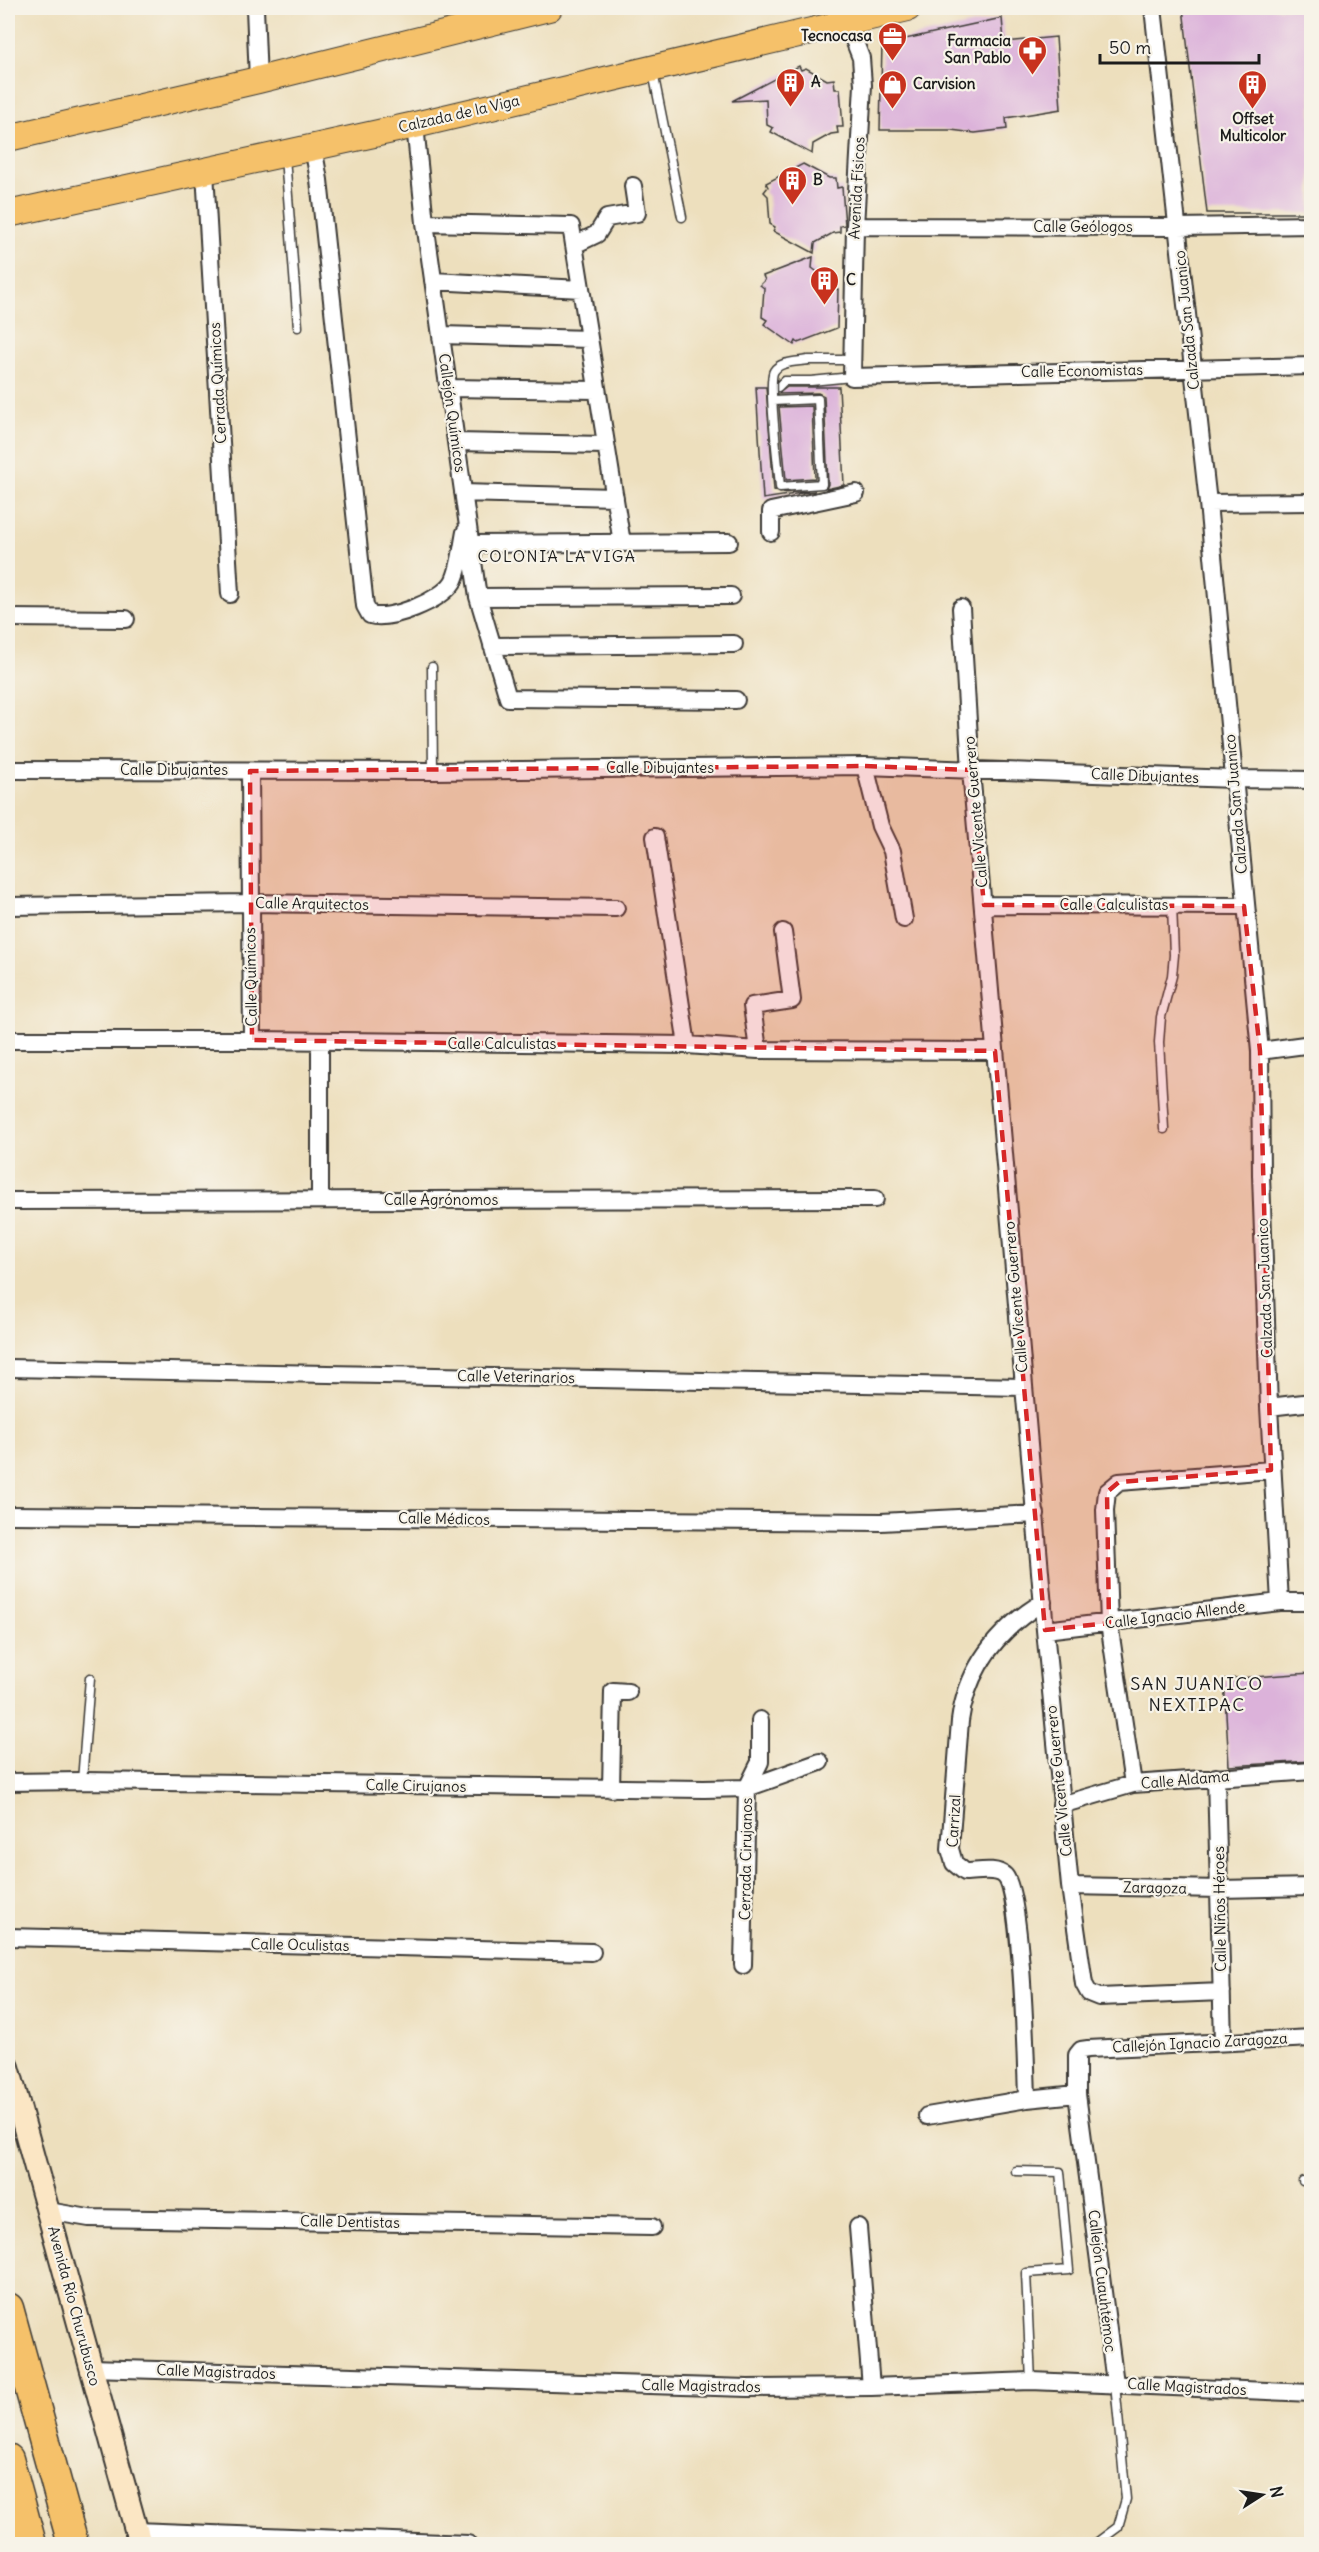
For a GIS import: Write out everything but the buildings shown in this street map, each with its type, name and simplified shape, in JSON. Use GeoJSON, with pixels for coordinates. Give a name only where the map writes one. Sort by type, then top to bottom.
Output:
{"type":"FeatureCollection","features":[{"type":"Feature","properties":{"kind":"highway"},"geometry":{"type":"LineString","coordinates":[[8,2308],[73,2544]]}},
{"type":"Feature","properties":{"kind":"highway"},"geometry":{"type":"LineString","coordinates":[[8,2459],[31,2544]]}},
{"type":"Feature","properties":{"kind":"main road"},"geometry":{"type":"LineString","coordinates":[[8,138],[258,80],[549,8]]}},
{"type":"Feature","properties":{"kind":"main road","name":"Calzada de la Viga"},"geometry":{"type":"LineString","coordinates":[[8,214],[415,125],[652,69],[837,16],[908,8]]}},
{"type":"Feature","properties":{"kind":"main road","name":"Avenida Río Churubusco"},"geometry":{"type":"LineString","coordinates":[[8,2067],[138,2538]]}},
{"type":"Feature","properties":{"kind":"street"},"geometry":{"type":"LineString","coordinates":[[255,8],[258,80]]}},
{"type":"Feature","properties":{"kind":"street","name":"Calzada San Juanico"},"geometry":{"type":"LineString","coordinates":[[1153,8],[1208,503],[1244,906],[1260,1052],[1271,1470],[1280,1602]]}},
{"type":"Feature","properties":{"kind":"street","name":"Avenida Físicos"},"geometry":{"type":"LineString","coordinates":[[837,16],[854,40],[861,58],[863,85],[855,226],[852,377]]}},
{"type":"Feature","properties":{"kind":"street","name":"Callejón Químicos"},"geometry":{"type":"LineString","coordinates":[[415,125],[424,223],[478,597],[508,698],[736,700]]}},
{"type":"Feature","properties":{"kind":"street"},"geometry":{"type":"LineString","coordinates":[[313,147],[319,180],[365,606],[370,615],[380,618],[424,604],[442,594],[454,581],[467,522]]}},
{"type":"Feature","properties":{"kind":"street","name":"Cerrada Químicos"},"geometry":{"type":"LineString","coordinates":[[205,172],[230,594]]}},
{"type":"Feature","properties":{"kind":"street"},"geometry":{"type":"LineString","coordinates":[[573,244],[597,234],[607,218],[637,213],[633,186]]}},
{"type":"Feature","properties":{"kind":"street"},"geometry":{"type":"LineString","coordinates":[[424,223],[571,226],[622,543]]}},
{"type":"Feature","properties":{"kind":"street","name":"Calle Geólogos"},"geometry":{"type":"LineString","coordinates":[[855,226],[1311,225]]}},
{"type":"Feature","properties":{"kind":"street"},"geometry":{"type":"LineString","coordinates":[[433,281],[581,289]]}},
{"type":"Feature","properties":{"kind":"street"},"geometry":{"type":"LineString","coordinates":[[441,335],[589,339]]}},
{"type":"Feature","properties":{"kind":"street","name":"Calle Economistas"},"geometry":{"type":"LineString","coordinates":[[852,377],[1311,366]]}},
{"type":"Feature","properties":{"kind":"street"},"geometry":{"type":"LineString","coordinates":[[449,388],[597,390]]}},
{"type":"Feature","properties":{"kind":"street"},"geometry":{"type":"LineString","coordinates":[[456,442],[606,445]]}},
{"type":"Feature","properties":{"kind":"street"},"geometry":{"type":"LineString","coordinates":[[463,493],[615,497]]}},
{"type":"Feature","properties":{"kind":"street"},"geometry":{"type":"LineString","coordinates":[[771,532],[771,511],[856,493]]}},
{"type":"Feature","properties":{"kind":"street"},"geometry":{"type":"LineString","coordinates":[[1208,503],[1311,502]]}},
{"type":"Feature","properties":{"kind":"street"},"geometry":{"type":"LineString","coordinates":[[471,544],[729,542]]}},
{"type":"Feature","properties":{"kind":"street"},"geometry":{"type":"LineString","coordinates":[[478,597],[731,596]]}},
{"type":"Feature","properties":{"kind":"street","name":"Calle Vicente Guerrero"},"geometry":{"type":"LineString","coordinates":[[961,608],[971,770],[1045,1630],[1070,1886],[1084,1984],[1089,1993],[1099,1997],[1222,1992]]}},
{"type":"Feature","properties":{"kind":"street"},"geometry":{"type":"LineString","coordinates":[[8,618],[126,619]]}},
{"type":"Feature","properties":{"kind":"street"},"geometry":{"type":"LineString","coordinates":[[492,646],[734,644]]}},
{"type":"Feature","properties":{"kind":"street"},"geometry":{"type":"LineString","coordinates":[[864,766],[880,826],[892,851],[904,919]]}},
{"type":"Feature","properties":{"kind":"street","name":"Calle Dibujantes"},"geometry":{"type":"LineString","coordinates":[[8,770],[432,771],[864,766],[1311,780]]}},
{"type":"Feature","properties":{"kind":"street","name":"Calle Químicos"},"geometry":{"type":"LineString","coordinates":[[250,771],[252,1040]]}},
{"type":"Feature","properties":{"kind":"street"},"geometry":{"type":"LineString","coordinates":[[655,837],[687,1045]]}},
{"type":"Feature","properties":{"kind":"street","name":"Calle Arquitectos"},"geometry":{"type":"LineString","coordinates":[[8,906],[250,903],[616,908]]}},
{"type":"Feature","properties":{"kind":"street","name":"Calle Calculistas"},"geometry":{"type":"LineString","coordinates":[[984,905],[1244,906]]}},
{"type":"Feature","properties":{"kind":"street"},"geometry":{"type":"LineString","coordinates":[[758,1050],[752,1006],[792,1000],[783,932]]}},
{"type":"Feature","properties":{"kind":"street","name":"Calle Calculistas"},"geometry":{"type":"LineString","coordinates":[[8,1040],[252,1040],[687,1045],[758,1050],[995,1051]]}},
{"type":"Feature","properties":{"kind":"street"},"geometry":{"type":"LineString","coordinates":[[320,1041],[320,1200]]}},
{"type":"Feature","properties":{"kind":"street"},"geometry":{"type":"LineString","coordinates":[[1260,1052],[1311,1044]]}},
{"type":"Feature","properties":{"kind":"street","name":"Calle Agrónomos"},"geometry":{"type":"LineString","coordinates":[[8,1201],[875,1199]]}},
{"type":"Feature","properties":{"kind":"street","name":"Calle Veterinarios"},"geometry":{"type":"LineString","coordinates":[[8,1368],[1024,1387]]}},
{"type":"Feature","properties":{"kind":"street"},"geometry":{"type":"LineString","coordinates":[[1269,1407],[1311,1402]]}},
{"type":"Feature","properties":{"kind":"street"},"geometry":{"type":"LineString","coordinates":[[1133,1784],[1109,1623],[1105,1510],[1107,1492],[1119,1482],[1271,1470]]}},
{"type":"Feature","properties":{"kind":"street","name":"Calle Médicos"},"geometry":{"type":"LineString","coordinates":[[8,1515],[881,1522],[1036,1514]]}},
{"type":"Feature","properties":{"kind":"street","name":"Carrizal"},"geometry":{"type":"LineString","coordinates":[[1027,2099],[1020,1948],[1011,1890],[1006,1876],[995,1871],[965,1872],[954,1863],[950,1849],[961,1711],[971,1677],[1000,1635],[1021,1615],[1043,1602]]}},
{"type":"Feature","properties":{"kind":"street","name":"Calle Ignacio Allende"},"geometry":{"type":"LineString","coordinates":[[1045,1630],[1280,1602],[1309,1603]]}},
{"type":"Feature","properties":{"kind":"street"},"geometry":{"type":"LineString","coordinates":[[611,1789],[613,1691],[628,1692]]}},
{"type":"Feature","properties":{"kind":"street","name":"Cerrada Cirujanos"},"geometry":{"type":"LineString","coordinates":[[743,1965],[747,1788],[760,1762],[760,1720]]}},
{"type":"Feature","properties":{"kind":"street","name":"Calle Cirujanos"},"geometry":{"type":"LineString","coordinates":[[8,1782],[82,1781],[611,1789],[747,1788],[820,1762]]}},
{"type":"Feature","properties":{"kind":"street","name":"Calle Aldama"},"geometry":{"type":"LineString","coordinates":[[1061,1804],[1133,1784],[1311,1771]]}},
{"type":"Feature","properties":{"kind":"street","name":"Calle Niños Héroes"},"geometry":{"type":"LineString","coordinates":[[1216,1777],[1223,2042]]}},
{"type":"Feature","properties":{"kind":"street","name":"Zaragoza"},"geometry":{"type":"LineString","coordinates":[[1070,1886],[1220,1889],[1311,1887]]}},
{"type":"Feature","properties":{"kind":"street","name":"Calle Oculistas"},"geometry":{"type":"LineString","coordinates":[[8,1937],[592,1952]]}},
{"type":"Feature","properties":{"kind":"street","name":"Callejón Ignacio Zaragoza"},"geometry":{"type":"LineString","coordinates":[[1088,2049],[1311,2038]]}},
{"type":"Feature","properties":{"kind":"street","name":"Callejón Cuauhtémoc"},"geometry":{"type":"LineString","coordinates":[[1088,2049],[1081,2050],[1077,2055],[1077,2094],[1115,2384]]}},
{"type":"Feature","properties":{"kind":"street"},"geometry":{"type":"LineString","coordinates":[[927,2116],[1027,2099],[1077,2094]]}},
{"type":"Feature","properties":{"kind":"street","name":"Calle Dentistas"},"geometry":{"type":"LineString","coordinates":[[48,2211],[88,2218],[652,2227]]}},
{"type":"Feature","properties":{"kind":"street"},"geometry":{"type":"LineString","coordinates":[[858,2227],[871,2387]]}},
{"type":"Feature","properties":{"kind":"street","name":"Calle Magistrados"},"geometry":{"type":"LineString","coordinates":[[91,2368],[748,2388],[871,2387],[1031,2381],[1311,2393]]}},
{"type":"Feature","properties":{"kind":"street"},"geometry":{"type":"LineString","coordinates":[[138,2538],[468,2544]]}},
{"type":"Feature","properties":{"kind":"lane"},"geometry":{"type":"LineString","coordinates":[[652,69],[682,217]]}},
{"type":"Feature","properties":{"kind":"lane"},"geometry":{"type":"LineString","coordinates":[[284,153],[298,327]]}},
{"type":"Feature","properties":{"kind":"lane"},"geometry":{"type":"LineString","coordinates":[[773,401],[818,399],[822,484],[780,487],[773,401],[772,376],[774,369],[782,364],[808,360],[851,360]]}},
{"type":"Feature","properties":{"kind":"lane"},"geometry":{"type":"LineString","coordinates":[[778,387],[784,381],[814,384],[852,377]]}},
{"type":"Feature","properties":{"kind":"lane"},"geometry":{"type":"LineString","coordinates":[[432,667],[432,771]]}},
{"type":"Feature","properties":{"kind":"lane"},"geometry":{"type":"LineString","coordinates":[[1164,1129],[1159,1042],[1161,1017],[1173,966],[1172,905]]}},
{"type":"Feature","properties":{"kind":"lane"},"geometry":{"type":"LineString","coordinates":[[82,1781],[90,1678]]}},
{"type":"Feature","properties":{"kind":"lane"},"geometry":{"type":"LineString","coordinates":[[1016,2171],[1060,2172],[1068,2270],[1026,2273],[1031,2381]]}},
{"type":"Feature","properties":{"kind":"lane","name":"Callejón Cuauhtémoc"},"geometry":{"type":"LineString","coordinates":[[1095,2544],[1118,2527],[1126,2499],[1115,2384]]}},
{"type":"Feature","properties":{"kind":"highlighted area"},"geometry":{"type":"Polygon","coordinates":[[[865,766],[971,770],[984,905],[1244,906],[1260,1051],[1271,1470],[1119,1482],[1107,1492],[1109,1623],[1045,1630],[995,1051],[252,1040],[250,771],[865,766]]]}},
{"type":"Feature","properties":{"kind":"place","name":"Tecnocasa"},"geometry":{"type":"Point","coordinates":[893,62]}},
{"type":"Feature","properties":{"kind":"place","name":"Farmacia San Pablo"},"geometry":{"type":"Point","coordinates":[1032,76]}},
{"type":"Feature","properties":{"kind":"place","name":"A"},"geometry":{"type":"Point","coordinates":[790,108]}},
{"type":"Feature","properties":{"kind":"place","name":"Carvision"},"geometry":{"type":"Point","coordinates":[892,110]}},
{"type":"Feature","properties":{"kind":"place","name":"Offset Multicolor"},"geometry":{"type":"Point","coordinates":[1253,110]}},
{"type":"Feature","properties":{"kind":"place","name":"B"},"geometry":{"type":"Point","coordinates":[792,206]}},
{"type":"Feature","properties":{"kind":"place","name":"C"},"geometry":{"type":"Point","coordinates":[825,306]}},
{"type":"Feature","properties":{"kind":"district","name":"COLONIA LA VIGA"},"geometry":{"type":"Point","coordinates":[557,556]}},
{"type":"Feature","properties":{"kind":"district","name":"SAN JUANICO NEXTIPAC"},"geometry":{"type":"Point","coordinates":[1197,1694]}}]}
